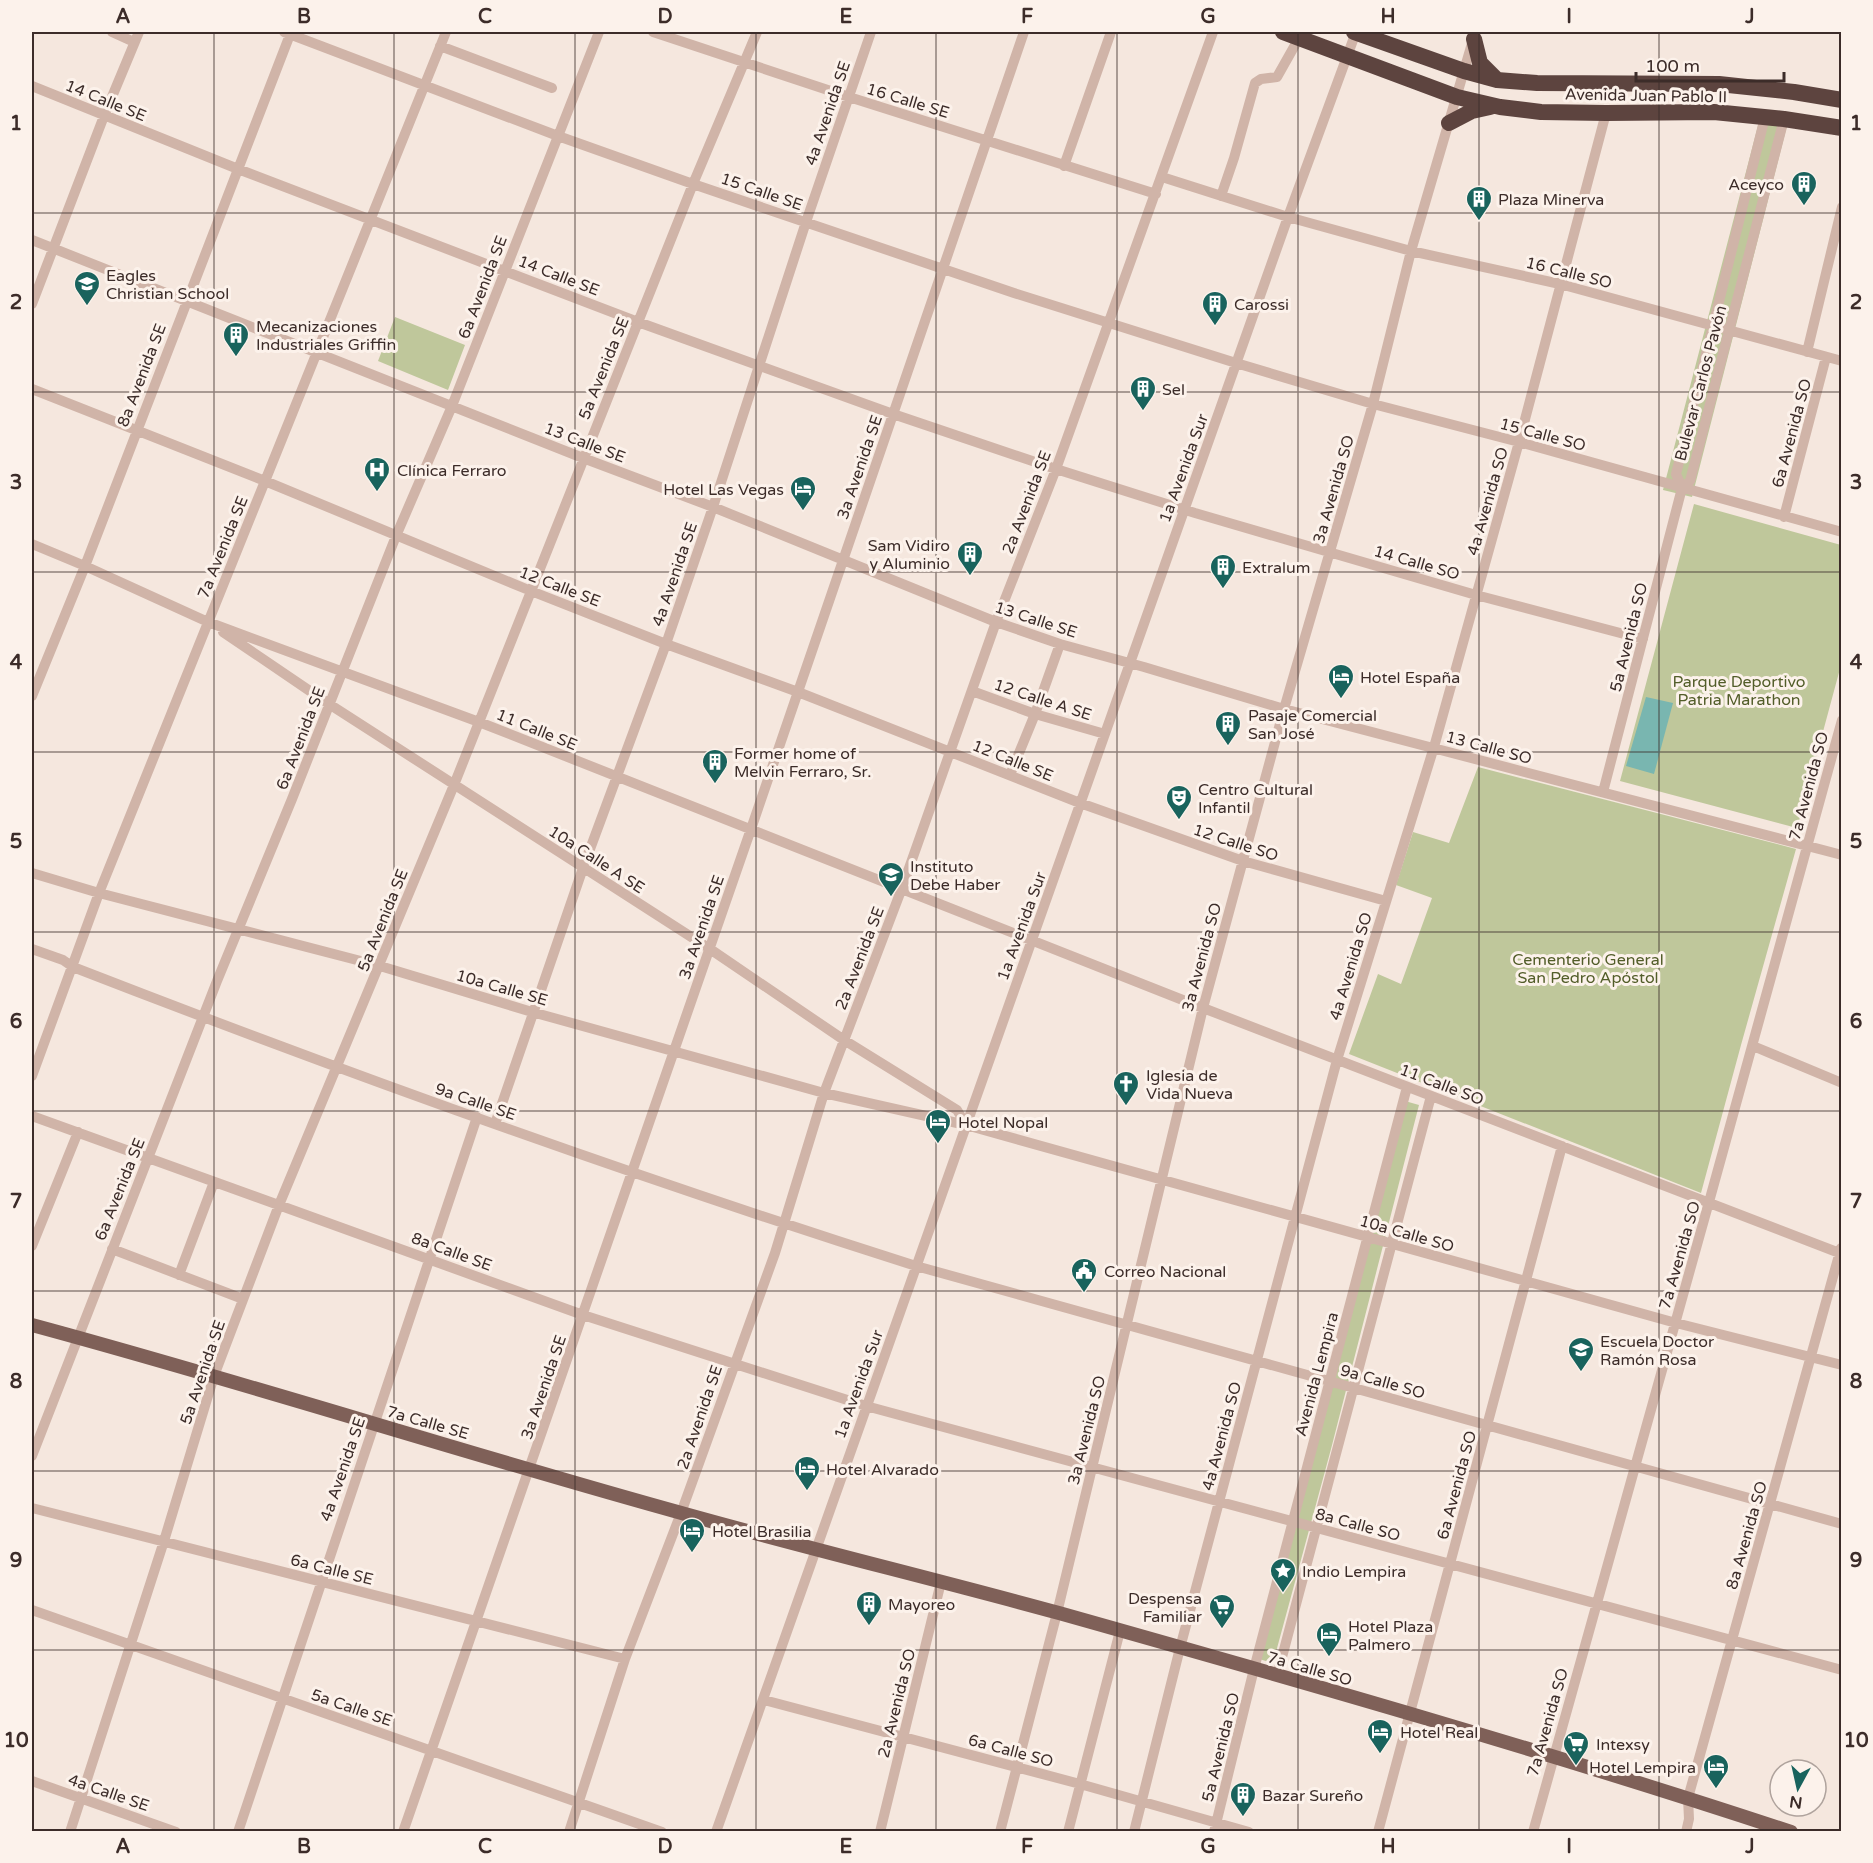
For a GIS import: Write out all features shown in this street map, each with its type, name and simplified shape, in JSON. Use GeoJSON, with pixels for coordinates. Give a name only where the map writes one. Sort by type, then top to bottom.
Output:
{"type":"FeatureCollection","features":[{"type":"Feature","properties":{"kind":"highway","name":"Avenida Juan Pablo II"},"geometry":{"type":"LineString","coordinates":[[1355,32],[1464,71],[1497,80],[1537,83],[1719,84],[1842,100]]}},
{"type":"Feature","properties":{"kind":"highway","name":"Avenida Juan Pablo II"},"geometry":{"type":"LineString","coordinates":[[1291,34],[1457,97],[1500,107],[1541,112],[1714,112],[1842,128]]}},
{"type":"Feature","properties":{"kind":"highway"},"geometry":{"type":"LineString","coordinates":[[1475,35],[1480,63],[1497,80]]}},
{"type":"Feature","properties":{"kind":"highway"},"geometry":{"type":"LineString","coordinates":[[1449,123],[1472,111],[1500,107]]}},
{"type":"Feature","properties":{"kind":"main road","name":"7a Calle SE"},"geometry":{"type":"LineString","coordinates":[[32,1325],[815,1550]]}},
{"type":"Feature","properties":{"kind":"main road","name":"7a Calle SO"},"geometry":{"type":"LineString","coordinates":[[815,1550],[1057,1613],[1254,1669],[1553,1756],[1791,1832]]}},
{"type":"Feature","properties":{"kind":"street"},"geometry":{"type":"LineString","coordinates":[[32,304],[137,37],[112,32]]}},
{"type":"Feature","properties":{"kind":"street","name":"15 Calle SE"},"geometry":{"type":"LineString","coordinates":[[288,32],[558,136],[693,184],[1108,323],[1236,363]]}},
{"type":"Feature","properties":{"kind":"street","name":"8a Avenida SE"},"geometry":{"type":"LineString","coordinates":[[32,696],[85,566],[238,169],[288,32]]}},
{"type":"Feature","properties":{"kind":"street","name":"7a Avenida SE"},"geometry":{"type":"LineString","coordinates":[[32,1076],[99,893],[446,32]]}},
{"type":"Feature","properties":{"kind":"street","name":"6a Avenida SE"},"geometry":{"type":"LineString","coordinates":[[32,1456],[76,1337],[202,1017],[396,536],[452,406],[599,32]]}},
{"type":"Feature","properties":{"kind":"street","name":"16 Calle SE"},"geometry":{"type":"LineString","coordinates":[[653,32],[849,98],[1156,195]]}},
{"type":"Feature","properties":{"kind":"street","name":"5a Avenida SE"},"geometry":{"type":"LineString","coordinates":[[70,1832],[164,1541],[214,1376],[243,1299],[279,1205],[454,785],[693,184],[757,32]]}},
{"type":"Feature","properties":{"kind":"street","name":"4a Avenida SE"},"geometry":{"type":"LineString","coordinates":[[495,1124],[583,868],[666,644],[871,32]]}},
{"type":"Feature","properties":{"kind":"street","name":"3a Avenida SE"},"geometry":{"type":"LineString","coordinates":[[403,1832],[752,829],[1024,32]]}},
{"type":"Feature","properties":{"kind":"street"},"geometry":{"type":"LineString","coordinates":[[1064,166],[1111,32]]}},
{"type":"Feature","properties":{"kind":"street","name":"2a Avenida SE"},"geometry":{"type":"LineString","coordinates":[[569,1832],[625,1659],[681,1513],[784,1224],[824,1093],[902,888],[996,622],[1056,469],[1213,32]]}},
{"type":"Feature","properties":{"kind":"street","name":"1a Avenida Sur"},"geometry":{"type":"LineString","coordinates":[[717,1832],[866,1406],[1355,32]]}},
{"type":"Feature","properties":{"kind":"street"},"geometry":{"type":"LineString","coordinates":[[1221,196],[1255,83],[1261,79],[1277,77],[1291,34]]}},
{"type":"Feature","properties":{"kind":"street","name":"3a Avenida SO"},"geometry":{"type":"LineString","coordinates":[[1000,1832],[1057,1613],[1203,1008],[1284,709],[1373,404],[1411,251],[1475,35]]}},
{"type":"Feature","properties":{"kind":"street"},"geometry":{"type":"LineString","coordinates":[[440,46],[552,88]]}},
{"type":"Feature","properties":{"kind":"street","name":"14 Calle SE"},"geometry":{"type":"LineString","coordinates":[[32,86],[238,169],[638,322],[893,414],[1184,509]]}},
{"type":"Feature","properties":{"kind":"street","name":"4a Avenida SO"},"geometry":{"type":"LineString","coordinates":[[1134,1832],[1180,1648],[1337,1060],[1434,747],[1519,442],[1606,113]]}},
{"type":"Feature","properties":{"kind":"street","name":"Bulevar Carlos Pavón"},"geometry":{"type":"LineString","coordinates":[[1765,117],[1676,474],[1682,489],[1690,481],[1784,119]]}},
{"type":"Feature","properties":{"kind":"street"},"geometry":{"type":"LineString","coordinates":[[1162,177],[1288,217]]}},
{"type":"Feature","properties":{"kind":"street"},"geometry":{"type":"LineString","coordinates":[[1807,352],[1842,207]]}},
{"type":"Feature","properties":{"kind":"street","name":"16 Calle SO"},"geometry":{"type":"LineString","coordinates":[[1288,217],[1411,251],[1560,284],[1842,361]]}},
{"type":"Feature","properties":{"kind":"street","name":"13 Calle SE"},"geometry":{"type":"LineString","coordinates":[[32,240],[185,302],[713,507],[996,622],[1060,644],[1130,663]]}},
{"type":"Feature","properties":{"kind":"street","name":"6a Avenida SO"},"geometry":{"type":"LineString","coordinates":[[1784,517],[1826,357]]}},
{"type":"Feature","properties":{"kind":"street","name":"15 Calle SO"},"geometry":{"type":"LineString","coordinates":[[1236,363],[1373,404],[1842,532]]}},
{"type":"Feature","properties":{"kind":"street","name":"12 Calle SE"},"geometry":{"type":"LineString","coordinates":[[32,389],[265,481],[531,591],[666,644],[798,692],[1080,803]]}},
{"type":"Feature","properties":{"kind":"street","name":"5a Avenida SO"},"geometry":{"type":"LineString","coordinates":[[1603,792],[1682,489]]}},
{"type":"Feature","properties":{"kind":"street","name":"14 Calle SO"},"geometry":{"type":"LineString","coordinates":[[1184,509],[1476,595],[1643,639]]}},
{"type":"Feature","properties":{"kind":"street","name":"11 Calle SE"},"geometry":{"type":"LineString","coordinates":[[32,544],[208,622],[479,722],[1032,939]]}},
{"type":"Feature","properties":{"kind":"street","name":"10a Calle A SE"},"geometry":{"type":"LineString","coordinates":[[208,622],[329,704],[710,949],[844,1040],[957,1110],[966,1125]]}},
{"type":"Feature","properties":{"kind":"street"},"geometry":{"type":"LineString","coordinates":[[1010,775],[1060,644]]}},
{"type":"Feature","properties":{"kind":"street","name":"13 Calle SO"},"geometry":{"type":"LineString","coordinates":[[1130,663],[1284,709],[1842,855]]}},
{"type":"Feature","properties":{"kind":"street","name":"12 Calle A SE"},"geometry":{"type":"LineString","coordinates":[[972,690],[1035,714],[1105,734]]}},
{"type":"Feature","properties":{"kind":"street","name":"7a Avenida SO"},"geometry":{"type":"LineString","coordinates":[[1533,1832],[1842,720]]}},
{"type":"Feature","properties":{"kind":"street","name":"12 Calle SO"},"geometry":{"type":"LineString","coordinates":[[1080,803],[1243,861],[1386,901]]}},
{"type":"Feature","properties":{"kind":"street","name":"10a Calle SE"},"geometry":{"type":"LineString","coordinates":[[32,873],[99,893],[380,966],[532,1012],[824,1093],[966,1125]]}},
{"type":"Feature","properties":{"kind":"street","name":"11 Calle SO"},"geometry":{"type":"LineString","coordinates":[[1032,939],[1337,1060],[1841,1252]]}},
{"type":"Feature","properties":{"kind":"street","name":"9a Calle SE"},"geometry":{"type":"LineString","coordinates":[[32,949],[63,960],[73,967],[336,1068],[784,1224],[916,1266]]}},
{"type":"Feature","properties":{"kind":"street"},"geometry":{"type":"LineString","coordinates":[[1752,1046],[1842,1083]]}},
{"type":"Feature","properties":{"kind":"street","name":"Avenida Lempira"},"geometry":{"type":"LineString","coordinates":[[1254,1669],[1407,1087]]}},
{"type":"Feature","properties":{"kind":"street"},"geometry":{"type":"LineString","coordinates":[[1277,1676],[1431,1096]]}},
{"type":"Feature","properties":{"kind":"street","name":"8a Calle SE"},"geometry":{"type":"LineString","coordinates":[[32,1116],[584,1315],[866,1406]]}},
{"type":"Feature","properties":{"kind":"street","name":"4a Avenida SE"},"geometry":{"type":"LineString","coordinates":[[237,1832],[477,1117]]}},
{"type":"Feature","properties":{"kind":"street","name":"10a Calle SO"},"geometry":{"type":"LineString","coordinates":[[966,1125],[1526,1282],[1842,1365]]}},
{"type":"Feature","properties":{"kind":"street"},"geometry":{"type":"LineString","coordinates":[[32,1246],[78,1132]]}},
{"type":"Feature","properties":{"kind":"street","name":"6a Avenida SO"},"geometry":{"type":"LineString","coordinates":[[1378,1832],[1562,1146]]}},
{"type":"Feature","properties":{"kind":"street"},"geometry":{"type":"LineString","coordinates":[[179,1275],[214,1182]]}},
{"type":"Feature","properties":{"kind":"street"},"geometry":{"type":"LineString","coordinates":[[112,1249],[243,1299]]}},
{"type":"Feature","properties":{"kind":"street","name":"8a Avenida SO"},"geometry":{"type":"LineString","coordinates":[[1686,1832],[1689,1819],[1688,1798],[1841,1252]]}},
{"type":"Feature","properties":{"kind":"street","name":"9a Calle SO"},"geometry":{"type":"LineString","coordinates":[[916,1266],[1842,1524]]}},
{"type":"Feature","properties":{"kind":"street","name":"8a Calle SO"},"geometry":{"type":"LineString","coordinates":[[866,1406],[1842,1670]]}},
{"type":"Feature","properties":{"kind":"street","name":"6a Calle SE"},"geometry":{"type":"LineString","coordinates":[[32,1508],[625,1659]]}},
{"type":"Feature","properties":{"kind":"street","name":"2a Avenida SO"},"geometry":{"type":"LineString","coordinates":[[880,1832],[941,1582]]}},
{"type":"Feature","properties":{"kind":"street","name":"5a Calle SE"},"geometry":{"type":"LineString","coordinates":[[32,1610],[662,1832]]}},
{"type":"Feature","properties":{"kind":"street"},"geometry":{"type":"LineString","coordinates":[[1068,1832],[1119,1631]]}},
{"type":"Feature","properties":{"kind":"street","name":"5a Avenida SO"},"geometry":{"type":"LineString","coordinates":[[1215,1827],[1254,1669]]}},
{"type":"Feature","properties":{"kind":"street","name":"6a Calle SO"},"geometry":{"type":"LineString","coordinates":[[764,1700],[1142,1801],[1215,1827],[1249,1832]]}},
{"type":"Feature","properties":{"kind":"street","name":"4a Calle SE"},"geometry":{"type":"LineString","coordinates":[[32,1781],[176,1832]]}},
{"type":"Feature","properties":{"kind":"green space"},"geometry":{"type":"Polygon","coordinates":[[[1760,118],[1789,118],[1692,497],[1663,490],[1760,118]]]}},
{"type":"Feature","properties":{"kind":"green space"},"geometry":{"type":"Polygon","coordinates":[[[395,317],[465,345],[448,390],[378,361],[395,317]]]}},
{"type":"Feature","properties":{"kind":"green space","name":"Parque Deportivo Patria Marathon"},"geometry":{"type":"Polygon","coordinates":[[[1694,504],[1841,545],[1841,665],[1797,828],[1620,781],[1694,504]]]}},
{"type":"Feature","properties":{"kind":"green space","name":"Cementerio General San Pedro Apóstol"},"geometry":{"type":"Polygon","coordinates":[[[1478,767],[1796,849],[1701,1193],[1349,1054],[1378,974],[1401,984],[1432,898],[1396,885],[1413,832],[1449,843],[1478,767]]]}},
{"type":"Feature","properties":{"kind":"green space"},"geometry":{"type":"Polygon","coordinates":[[[1405,1101],[1419,1105],[1331,1449],[1273,1663],[1259,1659],[1405,1101]]]}},
{"type":"Feature","properties":{"kind":"water"},"geometry":{"type":"Polygon","coordinates":[[[1646,697],[1673,703],[1654,774],[1626,766],[1646,697]]]}},
{"type":"Feature","properties":{"kind":"place","name":"Aceyco"},"geometry":{"type":"Point","coordinates":[1804,207]}},
{"type":"Feature","properties":{"kind":"place","name":"Plaza Minerva"},"geometry":{"type":"Point","coordinates":[1479,222]}},
{"type":"Feature","properties":{"kind":"place","name":"Eagles Christian School"},"geometry":{"type":"Point","coordinates":[87,307]}},
{"type":"Feature","properties":{"kind":"place","name":"Carossi"},"geometry":{"type":"Point","coordinates":[1215,327]}},
{"type":"Feature","properties":{"kind":"place","name":"Mecanizaciones Industriales Griffin"},"geometry":{"type":"Point","coordinates":[236,358]}},
{"type":"Feature","properties":{"kind":"place","name":"Sel"},"geometry":{"type":"Point","coordinates":[1143,412]}},
{"type":"Feature","properties":{"kind":"place","name":"Clínica Ferraro"},"geometry":{"type":"Point","coordinates":[377,493]}},
{"type":"Feature","properties":{"kind":"place","name":"Hotel Las Vegas"},"geometry":{"type":"Point","coordinates":[803,512]}},
{"type":"Feature","properties":{"kind":"place","name":"Sam Vidiro y Aluminio"},"geometry":{"type":"Point","coordinates":[970,577]}},
{"type":"Feature","properties":{"kind":"place","name":"Extralum"},"geometry":{"type":"Point","coordinates":[1223,590]}},
{"type":"Feature","properties":{"kind":"place","name":"Hotel España"},"geometry":{"type":"Point","coordinates":[1341,700]}},
{"type":"Feature","properties":{"kind":"place","name":"Pasaje Comercial San José"},"geometry":{"type":"Point","coordinates":[1228,747]}},
{"type":"Feature","properties":{"kind":"place","name":"Former home of Melvin Ferraro, Sr."},"geometry":{"type":"Point","coordinates":[715,785]}},
{"type":"Feature","properties":{"kind":"place","name":"Centro Cultural Infantil"},"geometry":{"type":"Point","coordinates":[1179,821]}},
{"type":"Feature","properties":{"kind":"place","name":"Instituto Debe Haber"},"geometry":{"type":"Point","coordinates":[891,898]}},
{"type":"Feature","properties":{"kind":"place","name":"Iglesia de Vida Nueva"},"geometry":{"type":"Point","coordinates":[1126,1107]}},
{"type":"Feature","properties":{"kind":"place","name":"Hotel Nopal"},"geometry":{"type":"Point","coordinates":[938,1145]}},
{"type":"Feature","properties":{"kind":"place","name":"Correo Nacional"},"geometry":{"type":"Point","coordinates":[1084,1294]}},
{"type":"Feature","properties":{"kind":"place","name":"Escuela Doctor Ramón Rosa"},"geometry":{"type":"Point","coordinates":[1581,1373]}},
{"type":"Feature","properties":{"kind":"place","name":"Hotel Alvarado"},"geometry":{"type":"Point","coordinates":[807,1492]}},
{"type":"Feature","properties":{"kind":"place","name":"Hotel Brasilia"},"geometry":{"type":"Point","coordinates":[692,1554]}},
{"type":"Feature","properties":{"kind":"place","name":"Indio Lempira"},"geometry":{"type":"Point","coordinates":[1283,1594]}},
{"type":"Feature","properties":{"kind":"place","name":"Mayoreo"},"geometry":{"type":"Point","coordinates":[869,1627]}},
{"type":"Feature","properties":{"kind":"place","name":"Despensa Familiar"},"geometry":{"type":"Point","coordinates":[1222,1630]}},
{"type":"Feature","properties":{"kind":"place","name":"Hotel Plaza Palmero"},"geometry":{"type":"Point","coordinates":[1329,1658]}},
{"type":"Feature","properties":{"kind":"place","name":"Hotel Real"},"geometry":{"type":"Point","coordinates":[1380,1755]}},
{"type":"Feature","properties":{"kind":"place","name":"Intexsy"},"geometry":{"type":"Point","coordinates":[1576,1767]}},
{"type":"Feature","properties":{"kind":"place","name":"Hotel Lempira"},"geometry":{"type":"Point","coordinates":[1716,1790]}},
{"type":"Feature","properties":{"kind":"place","name":"Bazar Sureño"},"geometry":{"type":"Point","coordinates":[1243,1818]}}]}
